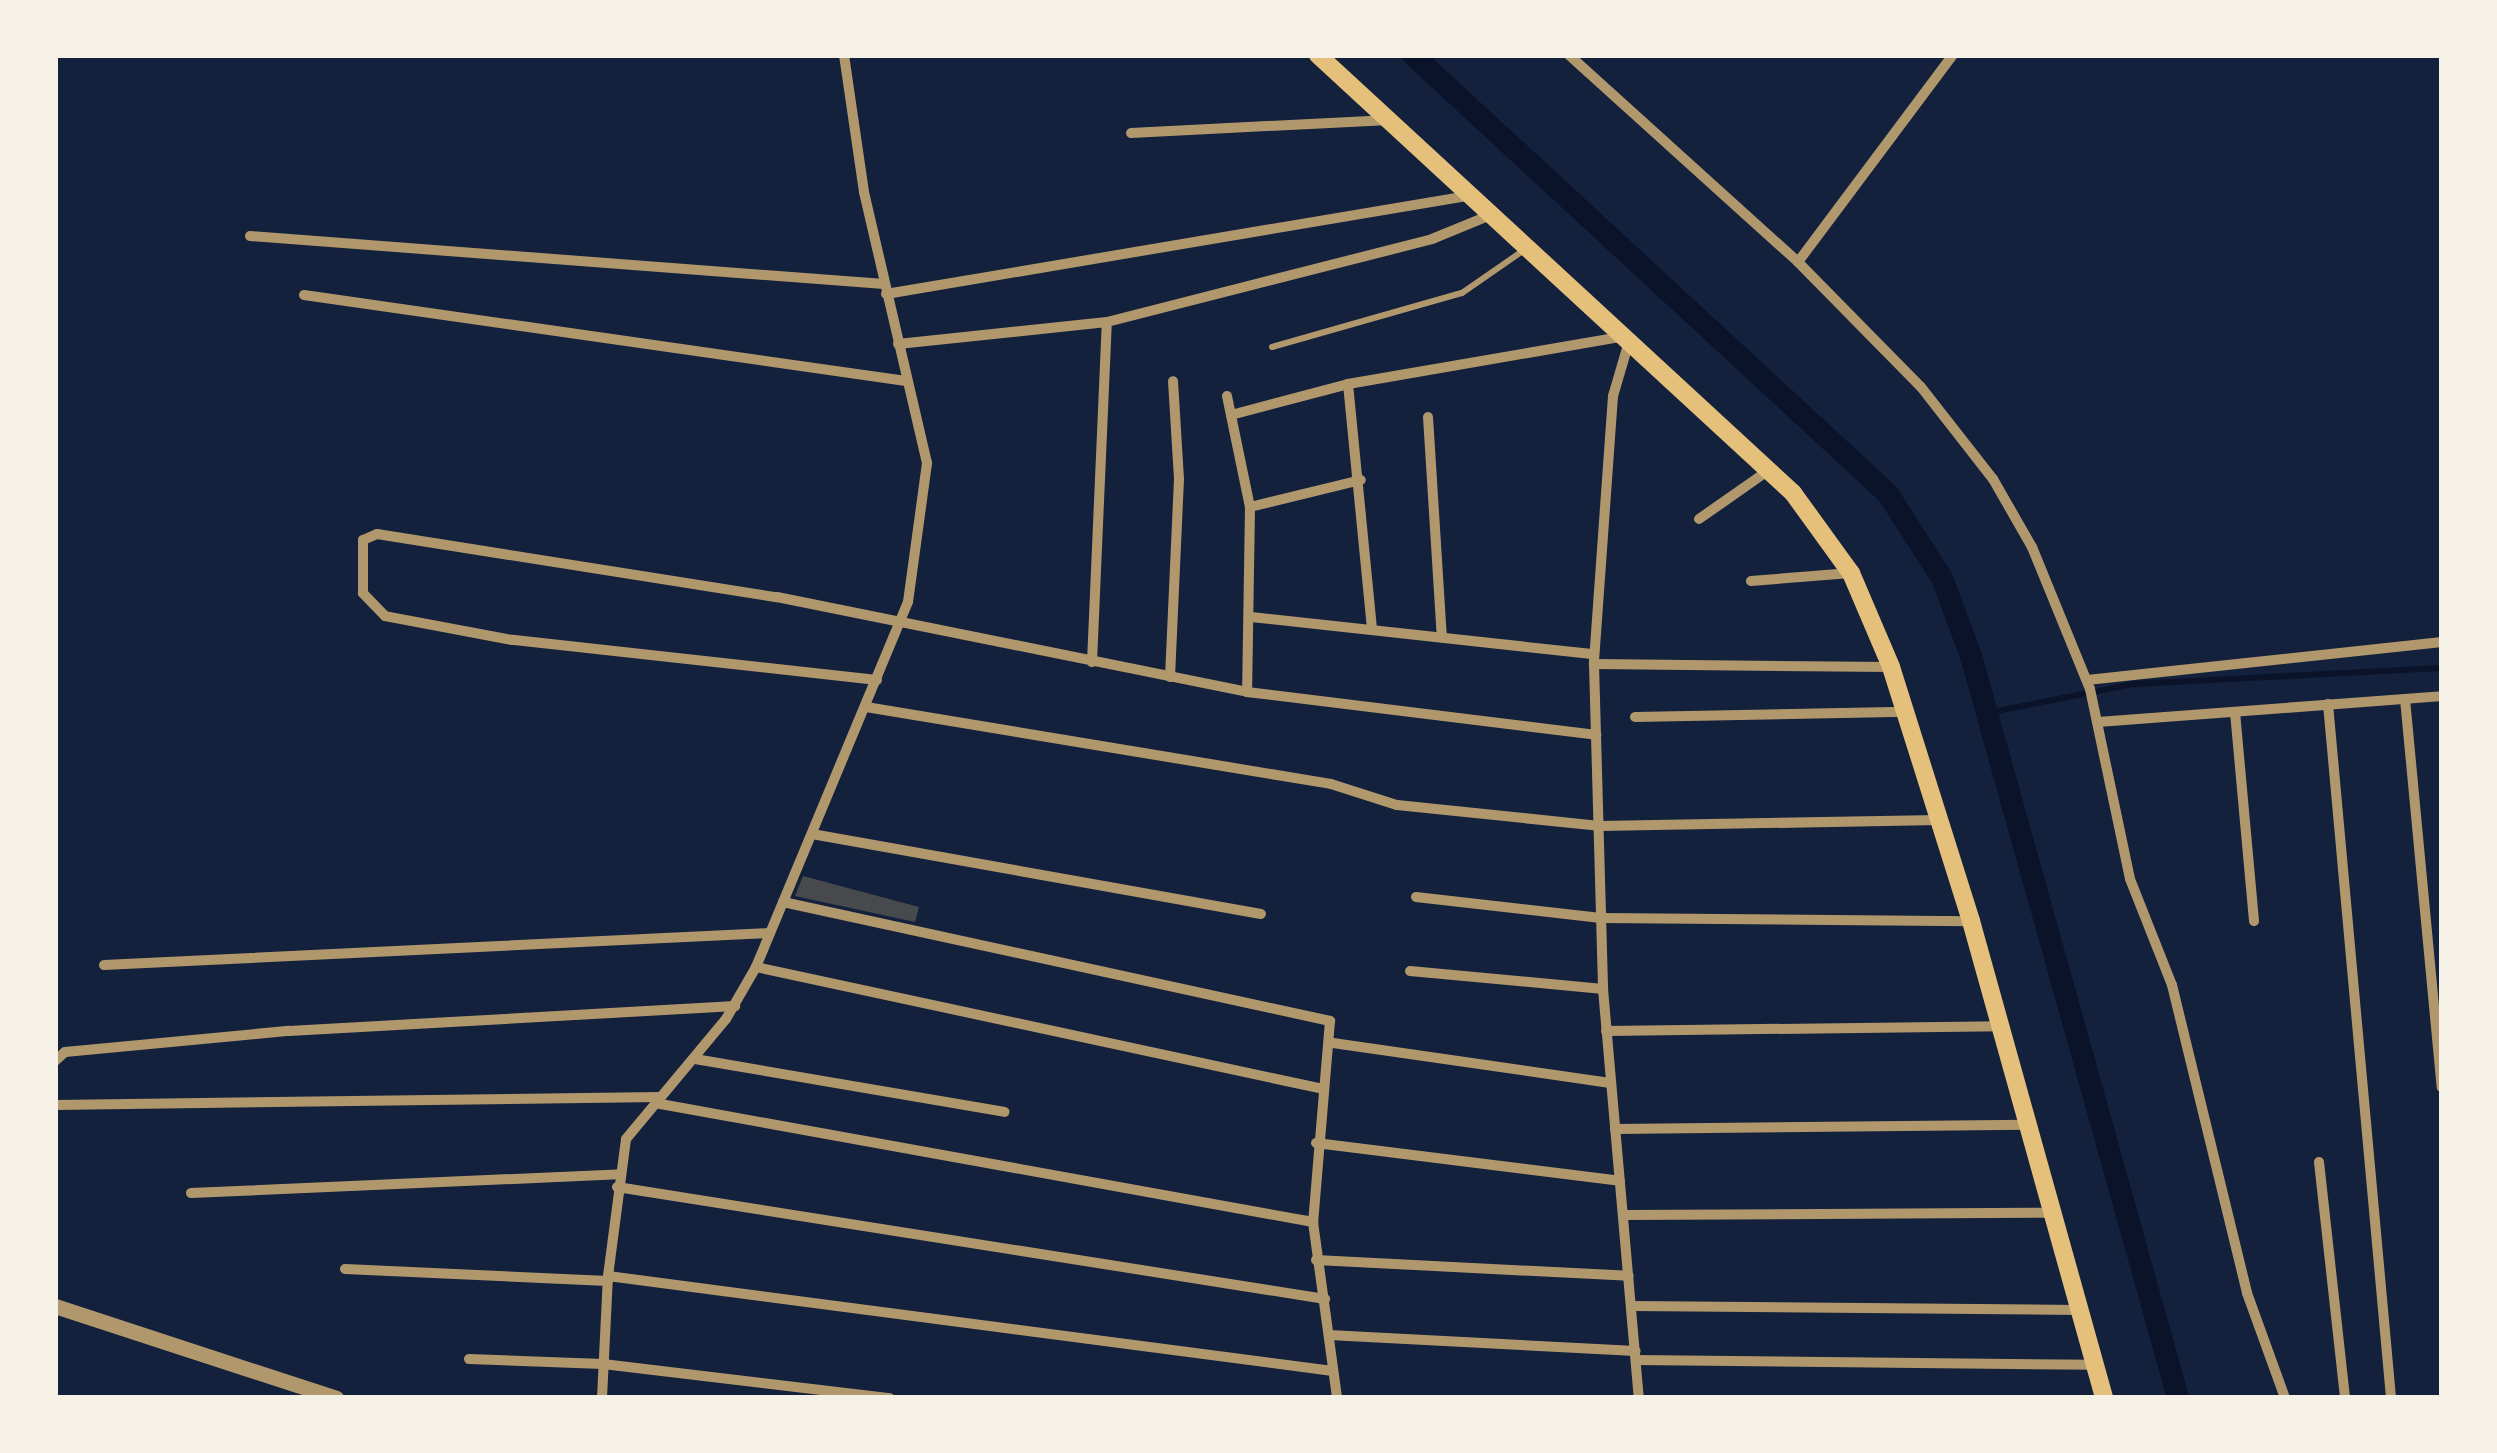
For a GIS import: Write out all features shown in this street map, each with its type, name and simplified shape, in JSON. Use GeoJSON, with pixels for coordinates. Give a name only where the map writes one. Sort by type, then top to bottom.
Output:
{"type":"FeatureCollection","features":[{"type":"Feature","properties":{"kind":"main road"},"geometry":{"type":"LineString","coordinates":[[1318,55],[1524,250],[1769,470],[1815,518],[1852,574],[1891,667],[1971,921],[2104,1398]]}},
{"type":"Feature","properties":{"kind":"street"},"geometry":{"type":"LineString","coordinates":[[602,1398],[608,1278],[618,1174],[626,1140],[735,1006],[756,967],[900,621],[928,482],[885,289],[844,55]]}},
{"type":"Feature","properties":{"kind":"street"},"geometry":{"type":"LineString","coordinates":[[1568,55],[1798,262],[1921,388],[1993,479],[2048,582],[2089,684],[2130,879],[2172,985],[2246,1294],[2285,1398]]}},
{"type":"Feature","properties":{"kind":"street"},"geometry":{"type":"LineString","coordinates":[[1798,262],[1954,55]]}},
{"type":"Feature","properties":{"kind":"street"},"geometry":{"type":"LineString","coordinates":[[1131,133],[1386,120]]}},
{"type":"Feature","properties":{"kind":"street"},"geometry":{"type":"LineString","coordinates":[[250,236],[885,289],[1467,196]]}},
{"type":"Feature","properties":{"kind":"street"},"geometry":{"type":"LineString","coordinates":[[898,344],[1107,322],[1432,239],[1488,216]]}},
{"type":"Feature","properties":{"kind":"street"},"geometry":{"type":"LineString","coordinates":[[304,295],[906,381]]}},
{"type":"Feature","properties":{"kind":"street"},"geometry":{"type":"LineString","coordinates":[[1092,662],[1107,322]]}},
{"type":"Feature","properties":{"kind":"street"},"geometry":{"type":"LineString","coordinates":[[1231,415],[1348,384],[1625,341],[1613,396],[1594,659],[1603,990],[1639,1398]]}},
{"type":"Feature","properties":{"kind":"street"},"geometry":{"type":"LineString","coordinates":[[1170,677],[1179,480],[1172,381]]}},
{"type":"Feature","properties":{"kind":"street"},"geometry":{"type":"LineString","coordinates":[[1348,384],[1361,480],[1356,508],[1372,630]]}},
{"type":"Feature","properties":{"kind":"street"},"geometry":{"type":"LineString","coordinates":[[1227,396],[1250,506],[1247,692]]}},
{"type":"Feature","properties":{"kind":"street"},"geometry":{"type":"LineString","coordinates":[[1428,418],[1442,638]]}},
{"type":"Feature","properties":{"kind":"street"},"geometry":{"type":"LineString","coordinates":[[1700,519],[1769,470]]}},
{"type":"Feature","properties":{"kind":"street"},"geometry":{"type":"LineString","coordinates":[[1250,506],[1361,480]]}},
{"type":"Feature","properties":{"kind":"street"},"geometry":{"type":"LineString","coordinates":[[877,680],[512,640],[385,616],[363,593],[363,540],[377,534],[900,621],[1247,692],[1596,735]]}},
{"type":"Feature","properties":{"kind":"street"},"geometry":{"type":"LineString","coordinates":[[1751,581],[1852,574]]}},
{"type":"Feature","properties":{"kind":"street"},"geometry":{"type":"LineString","coordinates":[[1251,616],[1594,659],[1891,667]]}},
{"type":"Feature","properties":{"kind":"street"},"geometry":{"type":"LineString","coordinates":[[2089,684],[2442,642]]}},
{"type":"Feature","properties":{"kind":"street"},"geometry":{"type":"LineString","coordinates":[[2097,720],[2442,696]]}},
{"type":"Feature","properties":{"kind":"street"},"geometry":{"type":"LineString","coordinates":[[2405,699],[2442,1087]]}},
{"type":"Feature","properties":{"kind":"street"},"geometry":{"type":"LineString","coordinates":[[2328,704],[2391,1398]]}},
{"type":"Feature","properties":{"kind":"street"},"geometry":{"type":"LineString","coordinates":[[866,707],[1330,784],[1397,805],[1599,826],[1939,820]]}},
{"type":"Feature","properties":{"kind":"street"},"geometry":{"type":"LineString","coordinates":[[1635,718],[1906,712]]}},
{"type":"Feature","properties":{"kind":"street"},"geometry":{"type":"LineString","coordinates":[[2235,712],[2254,921]]}},
{"type":"Feature","properties":{"kind":"street"},"geometry":{"type":"LineString","coordinates":[[812,834],[1261,914]]}},
{"type":"Feature","properties":{"kind":"street"},"geometry":{"type":"LineString","coordinates":[[1416,897],[1601,918],[1971,921]]}},
{"type":"Feature","properties":{"kind":"street"},"geometry":{"type":"LineString","coordinates":[[783,902],[1326,1019],[1333,1025],[1316,1143],[1312,1222],[1336,1398]]}},
{"type":"Feature","properties":{"kind":"street"},"geometry":{"type":"LineString","coordinates":[[104,966],[770,933]]}},
{"type":"Feature","properties":{"kind":"street"},"geometry":{"type":"LineString","coordinates":[[756,967],[1323,1090]]}},
{"type":"Feature","properties":{"kind":"street"},"geometry":{"type":"LineString","coordinates":[[1410,970],[1603,990]]}},
{"type":"Feature","properties":{"kind":"street"},"geometry":{"type":"LineString","coordinates":[[55,1062],[65,1052],[289,1030],[735,1006]]}},
{"type":"Feature","properties":{"kind":"street"},"geometry":{"type":"LineString","coordinates":[[1606,1031],[2001,1026]]}},
{"type":"Feature","properties":{"kind":"street"},"geometry":{"type":"LineString","coordinates":[[1332,1043],[1610,1083]]}},
{"type":"Feature","properties":{"kind":"street"},"geometry":{"type":"LineString","coordinates":[[695,1059],[1004,1112]]}},
{"type":"Feature","properties":{"kind":"street"},"geometry":{"type":"LineString","coordinates":[[55,1105],[658,1100],[1312,1222]]}},
{"type":"Feature","properties":{"kind":"street"},"geometry":{"type":"LineString","coordinates":[[1615,1129],[2027,1125]]}},
{"type":"Feature","properties":{"kind":"street"},"geometry":{"type":"LineString","coordinates":[[1316,1143],[1620,1181]]}},
{"type":"Feature","properties":{"kind":"street"},"geometry":{"type":"LineString","coordinates":[[2319,1162],[2345,1398]]}},
{"type":"Feature","properties":{"kind":"street"},"geometry":{"type":"LineString","coordinates":[[191,1194],[374,1190],[618,1174]]}},
{"type":"Feature","properties":{"kind":"street"},"geometry":{"type":"LineString","coordinates":[[617,1187],[1325,1299]]}},
{"type":"Feature","properties":{"kind":"street"},"geometry":{"type":"LineString","coordinates":[[1623,1216],[2051,1213]]}},
{"type":"Feature","properties":{"kind":"street"},"geometry":{"type":"LineString","coordinates":[[1316,1260],[1629,1276]]}},
{"type":"Feature","properties":{"kind":"street"},"geometry":{"type":"LineString","coordinates":[[345,1269],[608,1278],[1333,1372]]}},
{"type":"Feature","properties":{"kind":"street"},"geometry":{"type":"LineString","coordinates":[[55,1306],[336,1398]]}},
{"type":"Feature","properties":{"kind":"street"},"geometry":{"type":"LineString","coordinates":[[1632,1306],[2078,1310]]}},
{"type":"Feature","properties":{"kind":"street"},"geometry":{"type":"LineString","coordinates":[[1329,1334],[1636,1356],[2094,1365]]}},
{"type":"Feature","properties":{"kind":"street"},"geometry":{"type":"LineString","coordinates":[[469,1360],[602,1364],[890,1398]]}},
{"type":"Feature","properties":{"kind":"lane"},"geometry":{"type":"LineString","coordinates":[[1272,346],[1462,293],[1524,250]]}},
{"type":"Feature","properties":{"kind":"building"},"geometry":{"type":"Polygon","coordinates":[[[803,876],[919,907],[915,922],[795,896],[803,876]]]}},
{"type":"Feature","properties":{"kind":"waterway"},"geometry":{"type":"LineString","coordinates":[[1413,55],[1888,494],[1942,578],[1971,656],[2178,1398]]}},
{"type":"Feature","properties":{"kind":"waterway"},"geometry":{"type":"LineString","coordinates":[[1987,713],[2134,684],[2442,668]]}}]}
